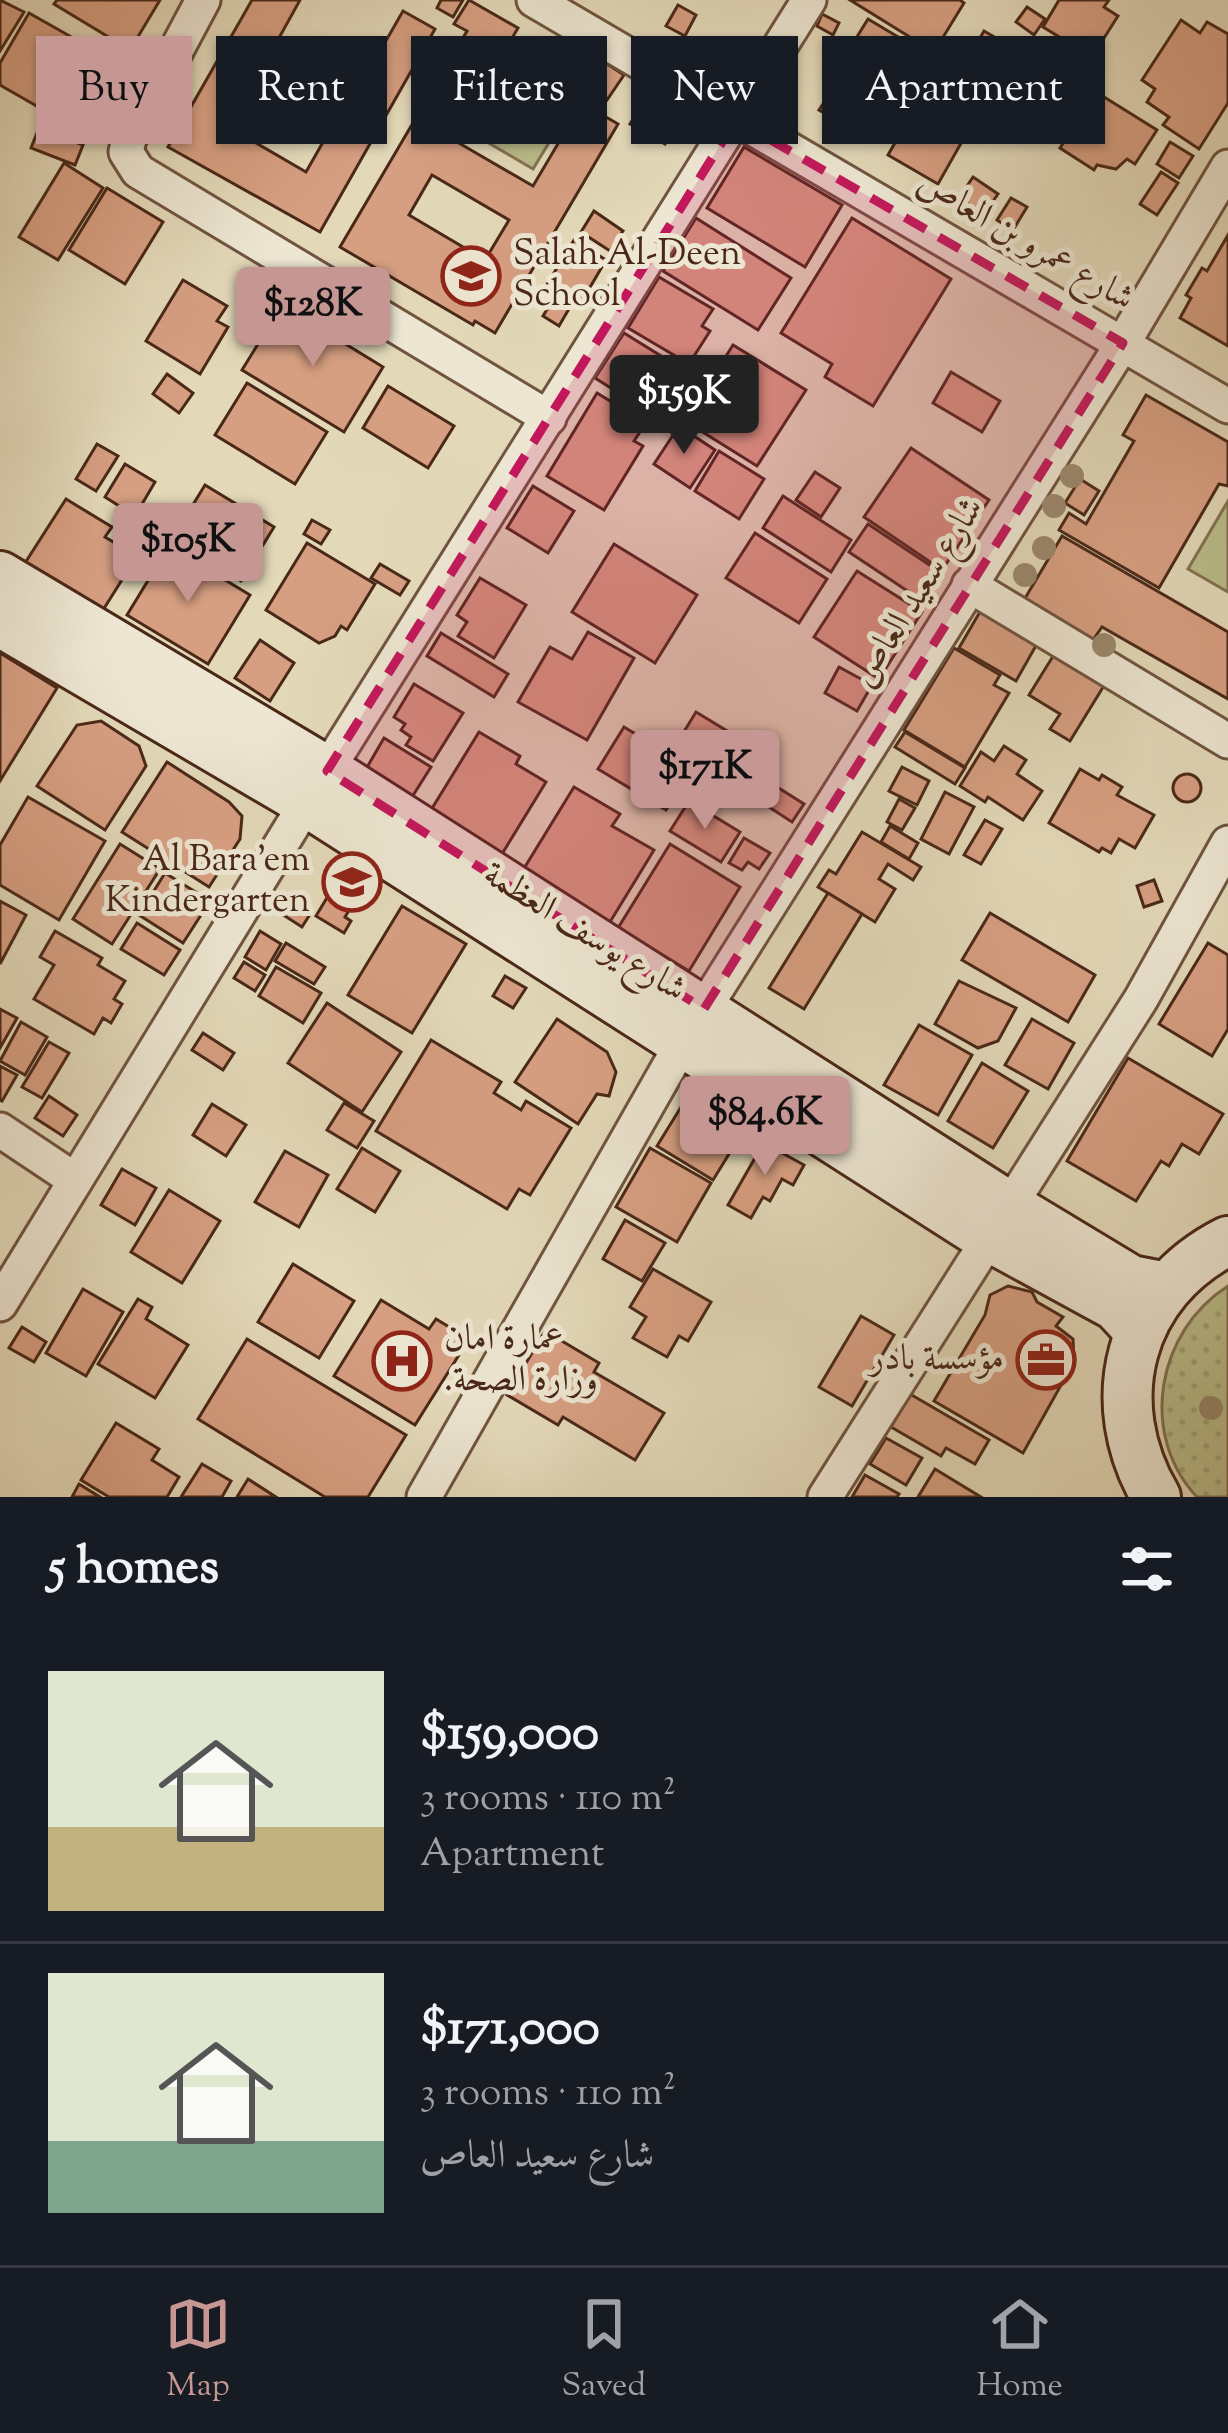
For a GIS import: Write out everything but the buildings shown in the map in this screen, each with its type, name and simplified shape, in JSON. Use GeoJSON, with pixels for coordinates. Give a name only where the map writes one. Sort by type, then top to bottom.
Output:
{"type":"FeatureCollection","features":[{"type":"Feature","properties":{"kind":"street"},"geometry":{"type":"LineString","coordinates":[[203,0],[129,139],[126,152],[138,172],[549,418]]}},
{"type":"Feature","properties":{"kind":"street","name":"شارع عمرو بن العاص"},"geometry":{"type":"LineString","coordinates":[[534,0],[631,58]]}},
{"type":"Feature","properties":{"kind":"street"},"geometry":{"type":"LineString","coordinates":[[787,36],[809,0]]}},
{"type":"Feature","properties":{"kind":"street"},"geometry":{"type":"LineString","coordinates":[[0,1304],[317,787],[721,144]]}},
{"type":"Feature","properties":{"kind":"street","name":"شارع عمرو بن العاص"},"geometry":{"type":"LineString","coordinates":[[777,144],[1228,406]]}},
{"type":"Feature","properties":{"kind":"street","name":"شارع سعيد العاص"},"geometry":{"type":"LineString","coordinates":[[424,1497],[694,1025],[1123,344],[1228,167]]}},
{"type":"Feature","properties":{"kind":"street","name":"شارع يوسف العظمة"},"geometry":{"type":"LineString","coordinates":[[0,576],[317,787],[1001,1222],[1116,1306],[1139,1332]]}},
{"type":"Feature","properties":{"kind":"street"},"geometry":{"type":"LineString","coordinates":[[969,585],[1228,741]]}},
{"type":"Feature","properties":{"kind":"street","name":"شارع يوسف العظمة"},"geometry":{"type":"LineString","coordinates":[[0,622],[317,787]]}},
{"type":"Feature","properties":{"kind":"street"},"geometry":{"type":"LineString","coordinates":[[825,1497],[1141,999],[1228,843]]}},
{"type":"Feature","properties":{"kind":"street"},"geometry":{"type":"LineString","coordinates":[[0,1130],[75,1180]]}},
{"type":"Feature","properties":{"kind":"street","name":"شارع يوسف العظمة"},"geometry":{"type":"LineString","coordinates":[[1001,1222],[1131,1280],[1167,1287]]}},
{"type":"Feature","properties":{"kind":"street"},"geometry":{"type":"LineString","coordinates":[[1156,1497],[1128,1428],[1127,1379],[1139,1332],[1167,1287],[1198,1258],[1228,1240]]}},
{"type":"Feature","properties":{"kind":"highlighted area"},"geometry":{"type":"Polygon","coordinates":[[[736,120],[1123,343],[704,1009],[327,771],[736,120]]]}},
{"type":"Feature","properties":{"kind":"green space"},"geometry":{"type":"Polygon","coordinates":[[[490,144],[548,144],[533,169],[490,144]]]}},
{"type":"Feature","properties":{"kind":"green space"},"geometry":{"type":"Polygon","coordinates":[[[1228,501],[1228,592],[1188,569],[1228,501]]]}},
{"type":"Feature","properties":{"kind":"green space"},"geometry":{"type":"Polygon","coordinates":[[[1228,1286],[1228,1497],[1197,1497],[1178,1472],[1167,1444],[1164,1385],[1171,1356],[1185,1329],[1228,1286]]]}},
{"type":"Feature","properties":{"kind":"place","name":"Salah Al-Deen School"},"geometry":{"type":"Point","coordinates":[471,276]}},
{"type":"Feature","properties":{"kind":"place","name":"Al Bara'em Kindergarten"},"geometry":{"type":"Point","coordinates":[352,882]}},
{"type":"Feature","properties":{"kind":"place","name":"مؤسسة بادر"},"geometry":{"type":"Point","coordinates":[1046,1360]}},
{"type":"Feature","properties":{"kind":"place","name":"عمارة امان .وزارة الصحة"},"geometry":{"type":"Point","coordinates":[402,1361]}}]}
